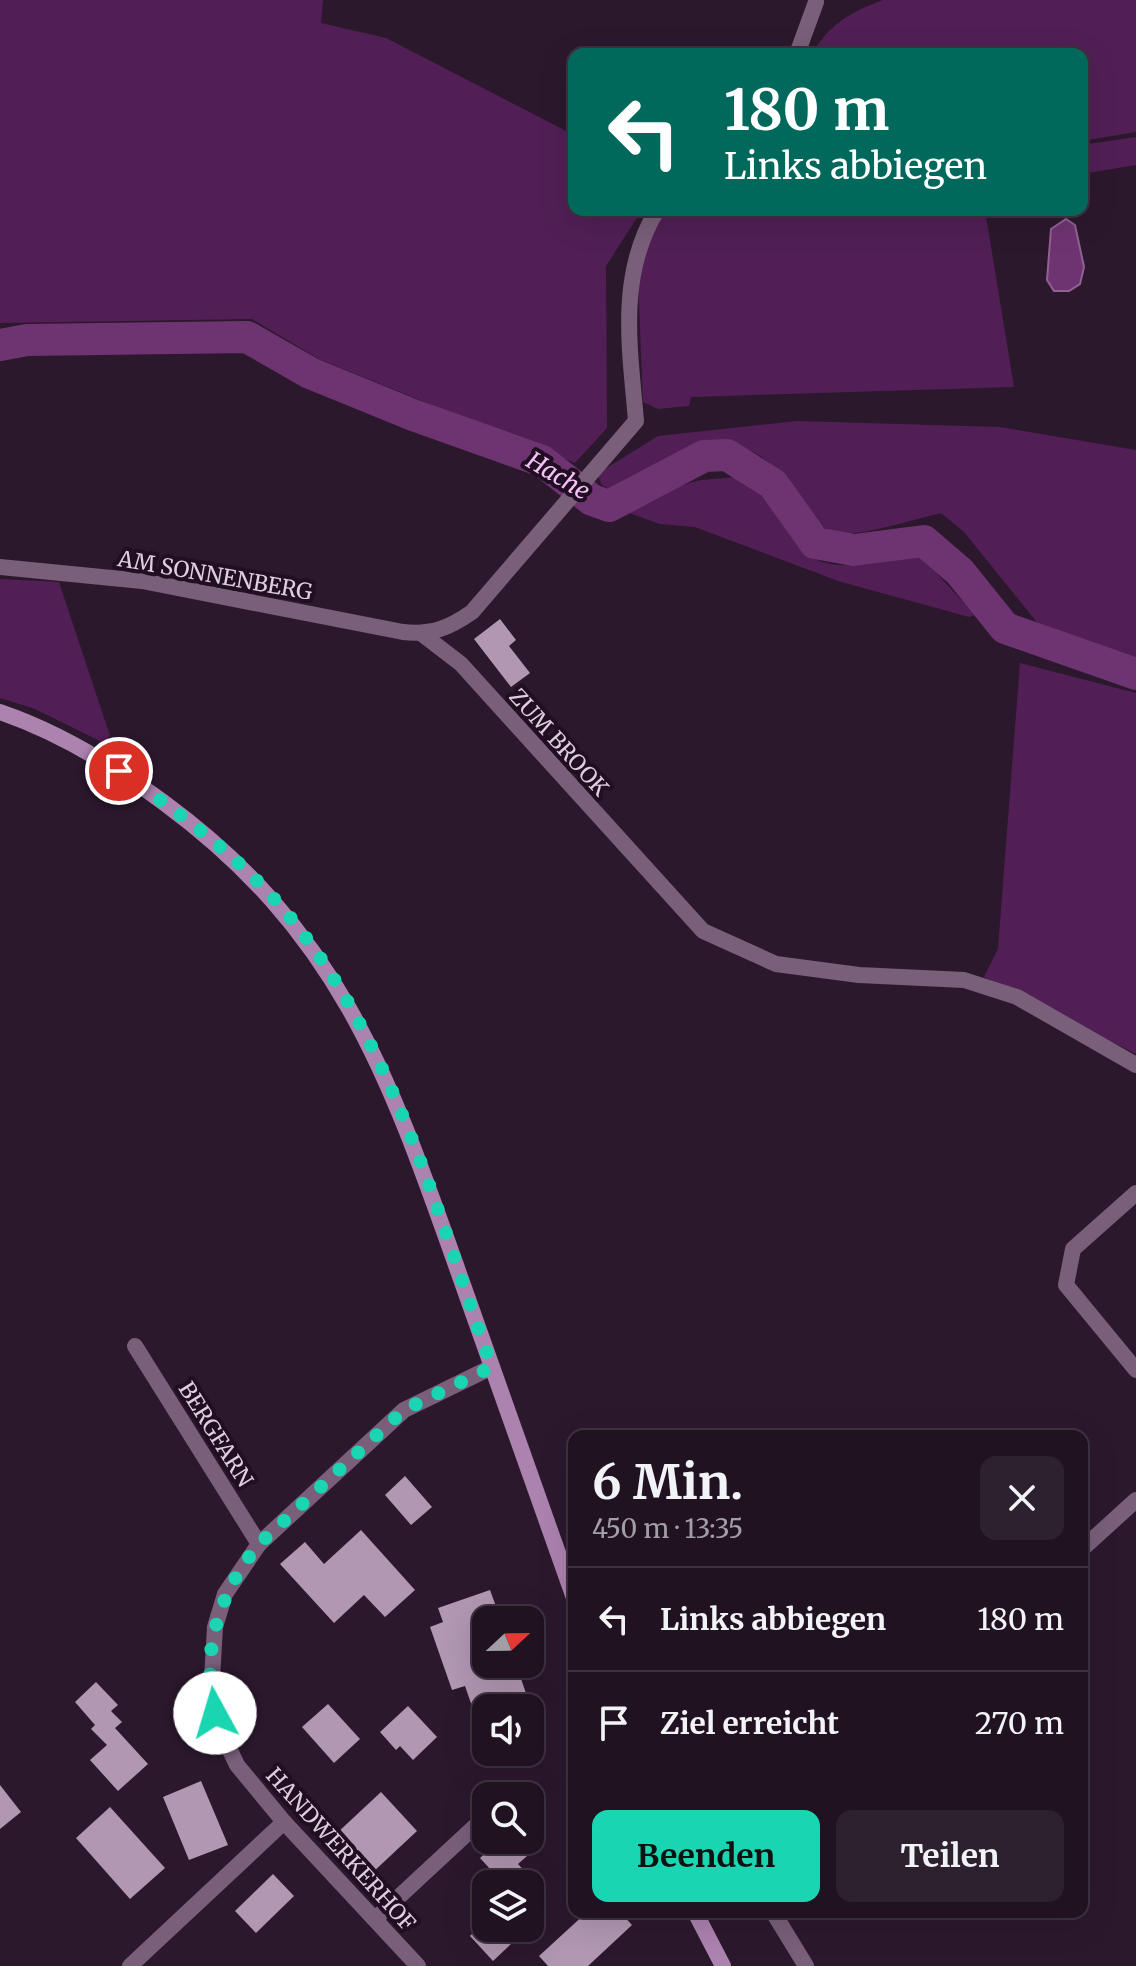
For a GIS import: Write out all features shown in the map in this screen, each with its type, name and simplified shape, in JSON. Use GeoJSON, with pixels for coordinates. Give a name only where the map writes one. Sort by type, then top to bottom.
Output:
{"type":"FeatureCollection","features":[{"type":"Feature","properties":{"kind":"main road"},"geometry":{"type":"LineString","coordinates":[[0,712],[74,744],[154,795],[227,853],[296,925],[356,1018],[386,1077],[568,1581]]}},
{"type":"Feature","properties":{"kind":"main road"},"geometry":{"type":"LineString","coordinates":[[698,1918],[723,1966]]}},
{"type":"Feature","properties":{"kind":"street"},"geometry":{"type":"LineString","coordinates":[[799,48],[818,1]]}},
{"type":"Feature","properties":{"kind":"street"},"geometry":{"type":"LineString","coordinates":[[422,634],[447,629],[472,612],[636,421],[628,285],[642,234],[653,216]]}},
{"type":"Feature","properties":{"kind":"street","name":"AM SONNENBERG"},"geometry":{"type":"LineString","coordinates":[[0,567],[142,581],[422,634]]}},
{"type":"Feature","properties":{"kind":"street","name":"ZUM BROOK"},"geometry":{"type":"LineString","coordinates":[[422,634],[461,664],[703,931],[776,964],[859,975],[964,980],[1017,997],[1136,1065]]}},
{"type":"Feature","properties":{"kind":"street"},"geometry":{"type":"LineString","coordinates":[[1136,1193],[1073,1249],[1066,1285],[1136,1370]]}},
{"type":"Feature","properties":{"kind":"street","name":"BERGFARN"},"geometry":{"type":"LineString","coordinates":[[135,1346],[259,1544]]}},
{"type":"Feature","properties":{"kind":"street","name":"HANDWERKERHOF"},"geometry":{"type":"LineString","coordinates":[[418,1966],[284,1822],[237,1765],[220,1729],[211,1696],[215,1627],[225,1594],[259,1544],[404,1410],[492,1367]]}},
{"type":"Feature","properties":{"kind":"street"},"geometry":{"type":"LineString","coordinates":[[1088,1544],[1136,1500]]}},
{"type":"Feature","properties":{"kind":"street"},"geometry":{"type":"LineString","coordinates":[[130,1966],[284,1822]]}},
{"type":"Feature","properties":{"kind":"street"},"geometry":{"type":"LineString","coordinates":[[375,1919],[472,1829]]}},
{"type":"Feature","properties":{"kind":"street"},"geometry":{"type":"LineString","coordinates":[[777,1918],[806,1966]]}},
{"type":"Feature","properties":{"kind":"shaded area"},"geometry":{"type":"Polygon","coordinates":[[[0,0],[323,0],[321,23],[386,38],[568,132],[568,216],[638,216],[606,266],[607,428],[575,463],[319,359],[252,319],[0,323],[0,0]]]}},
{"type":"Feature","properties":{"kind":"shaded area"},"geometry":{"type":"Polygon","coordinates":[[[883,0],[1136,0],[1136,132],[1088,140],[1088,48],[816,48],[833,27],[861,9],[883,0]]]}},
{"type":"Feature","properties":{"kind":"shaded area"},"geometry":{"type":"Polygon","coordinates":[[[1136,137],[1136,165],[1088,173],[1088,144],[1136,137]]]}},
{"type":"Feature","properties":{"kind":"shaded area"},"geometry":{"type":"Polygon","coordinates":[[[663,216],[986,216],[1014,387],[691,397],[689,406],[658,409],[643,402],[638,279],[649,235],[663,216]]]}},
{"type":"Feature","properties":{"kind":"shaded area"},"geometry":{"type":"Polygon","coordinates":[[[1066,219],[1075,225],[1084,267],[1080,284],[1069,291],[1054,291],[1047,280],[1051,229],[1066,219]]]}},
{"type":"Feature","properties":{"kind":"shaded area"},"geometry":{"type":"Polygon","coordinates":[[[797,421],[1000,427],[1136,450],[1136,660],[1044,631],[964,532],[941,513],[876,530],[839,533],[826,528],[814,518],[768,462],[752,452],[734,447],[698,450],[641,478],[609,489],[602,485],[597,474],[658,436],[797,421]]]}},
{"type":"Feature","properties":{"kind":"shaded area"},"geometry":{"type":"Polygon","coordinates":[[[736,477],[762,496],[790,535],[810,556],[822,562],[846,565],[921,556],[975,615],[969,617],[838,581],[695,527],[660,524],[621,510],[619,506],[622,502],[701,480],[736,477]]]}},
{"type":"Feature","properties":{"kind":"shaded area"},"geometry":{"type":"Polygon","coordinates":[[[0,579],[59,582],[110,736],[104,743],[35,709],[0,698],[0,579]]]}},
{"type":"Feature","properties":{"kind":"shaded area"},"geometry":{"type":"Polygon","coordinates":[[[1020,663],[1136,693],[1136,1054],[984,977],[998,949],[1020,663]]]}},
{"type":"Feature","properties":{"kind":"building"},"geometry":{"type":"Polygon","coordinates":[[[500,619],[516,640],[509,646],[530,673],[511,687],[474,639],[500,619]]]}},
{"type":"Feature","properties":{"kind":"building"},"geometry":{"type":"Polygon","coordinates":[[[405,1476],[432,1507],[411,1525],[385,1495],[405,1476]]]}},
{"type":"Feature","properties":{"kind":"building"},"geometry":{"type":"Polygon","coordinates":[[[361,1530],[415,1590],[385,1617],[364,1595],[334,1623],[280,1564],[305,1542],[324,1564],[361,1530]]]}},
{"type":"Feature","properties":{"kind":"building"},"geometry":{"type":"Polygon","coordinates":[[[490,1590],[496,1606],[472,1606],[472,1678],[521,1678],[526,1694],[472,1694],[472,1706],[465,1686],[452,1690],[430,1627],[443,1622],[438,1608],[490,1590]]]}},
{"type":"Feature","properties":{"kind":"building"},"geometry":{"type":"Polygon","coordinates":[[[96,1682],[118,1705],[111,1711],[122,1722],[115,1728],[148,1764],[118,1791],[90,1760],[107,1745],[91,1729],[95,1725],[75,1702],[96,1682]]]}},
{"type":"Feature","properties":{"kind":"building"},"geometry":{"type":"Polygon","coordinates":[[[328,1704],[360,1739],[334,1763],[302,1727],[328,1704]]]}},
{"type":"Feature","properties":{"kind":"building"},"geometry":{"type":"Polygon","coordinates":[[[408,1706],[437,1737],[413,1760],[400,1746],[396,1750],[380,1732],[408,1706]]]}},
{"type":"Feature","properties":{"kind":"building"},"geometry":{"type":"Polygon","coordinates":[[[201,1781],[228,1845],[189,1860],[163,1797],[201,1781]]]}},
{"type":"Feature","properties":{"kind":"building"},"geometry":{"type":"Polygon","coordinates":[[[0,1785],[21,1812],[0,1829],[0,1785]]]}},
{"type":"Feature","properties":{"kind":"building"},"geometry":{"type":"Polygon","coordinates":[[[381,1792],[417,1831],[372,1873],[336,1834],[381,1792]]]}},
{"type":"Feature","properties":{"kind":"building"},"geometry":{"type":"Polygon","coordinates":[[[110,1807],[165,1868],[130,1899],[76,1838],[110,1807]]]}},
{"type":"Feature","properties":{"kind":"building"},"geometry":{"type":"Polygon","coordinates":[[[484,1854],[529,1854],[518,1864],[524,1870],[491,1870],[480,1858],[484,1854]]]}},
{"type":"Feature","properties":{"kind":"building"},"geometry":{"type":"Polygon","coordinates":[[[273,1874],[294,1896],[256,1933],[235,1911],[273,1874]]]}},
{"type":"Feature","properties":{"kind":"building"},"geometry":{"type":"Polygon","coordinates":[[[580,1918],[626,1918],[632,1925],[588,1966],[548,1966],[539,1956],[580,1918]]]}},
{"type":"Feature","properties":{"kind":"building"},"geometry":{"type":"Polygon","coordinates":[[[476,1942],[513,1942],[493,1961],[476,1942]]]}},
{"type":"Feature","properties":{"kind":"waterway","name":"Hache"},"geometry":{"type":"LineString","coordinates":[[0,345],[27,340],[247,337],[310,373],[413,415],[542,461],[592,500],[609,506],[704,456],[727,455],[773,484],[815,543],[854,550],[924,541],[960,572],[1005,628],[1136,674]]}},
{"type":"Feature","properties":{"kind":"route"},"geometry":{"type":"LineString","coordinates":[[119,771],[227,853],[296,925],[324,964],[386,1077],[492,1367],[404,1410],[259,1544],[225,1594],[215,1627],[211,1696],[215,1713]]}}]}
